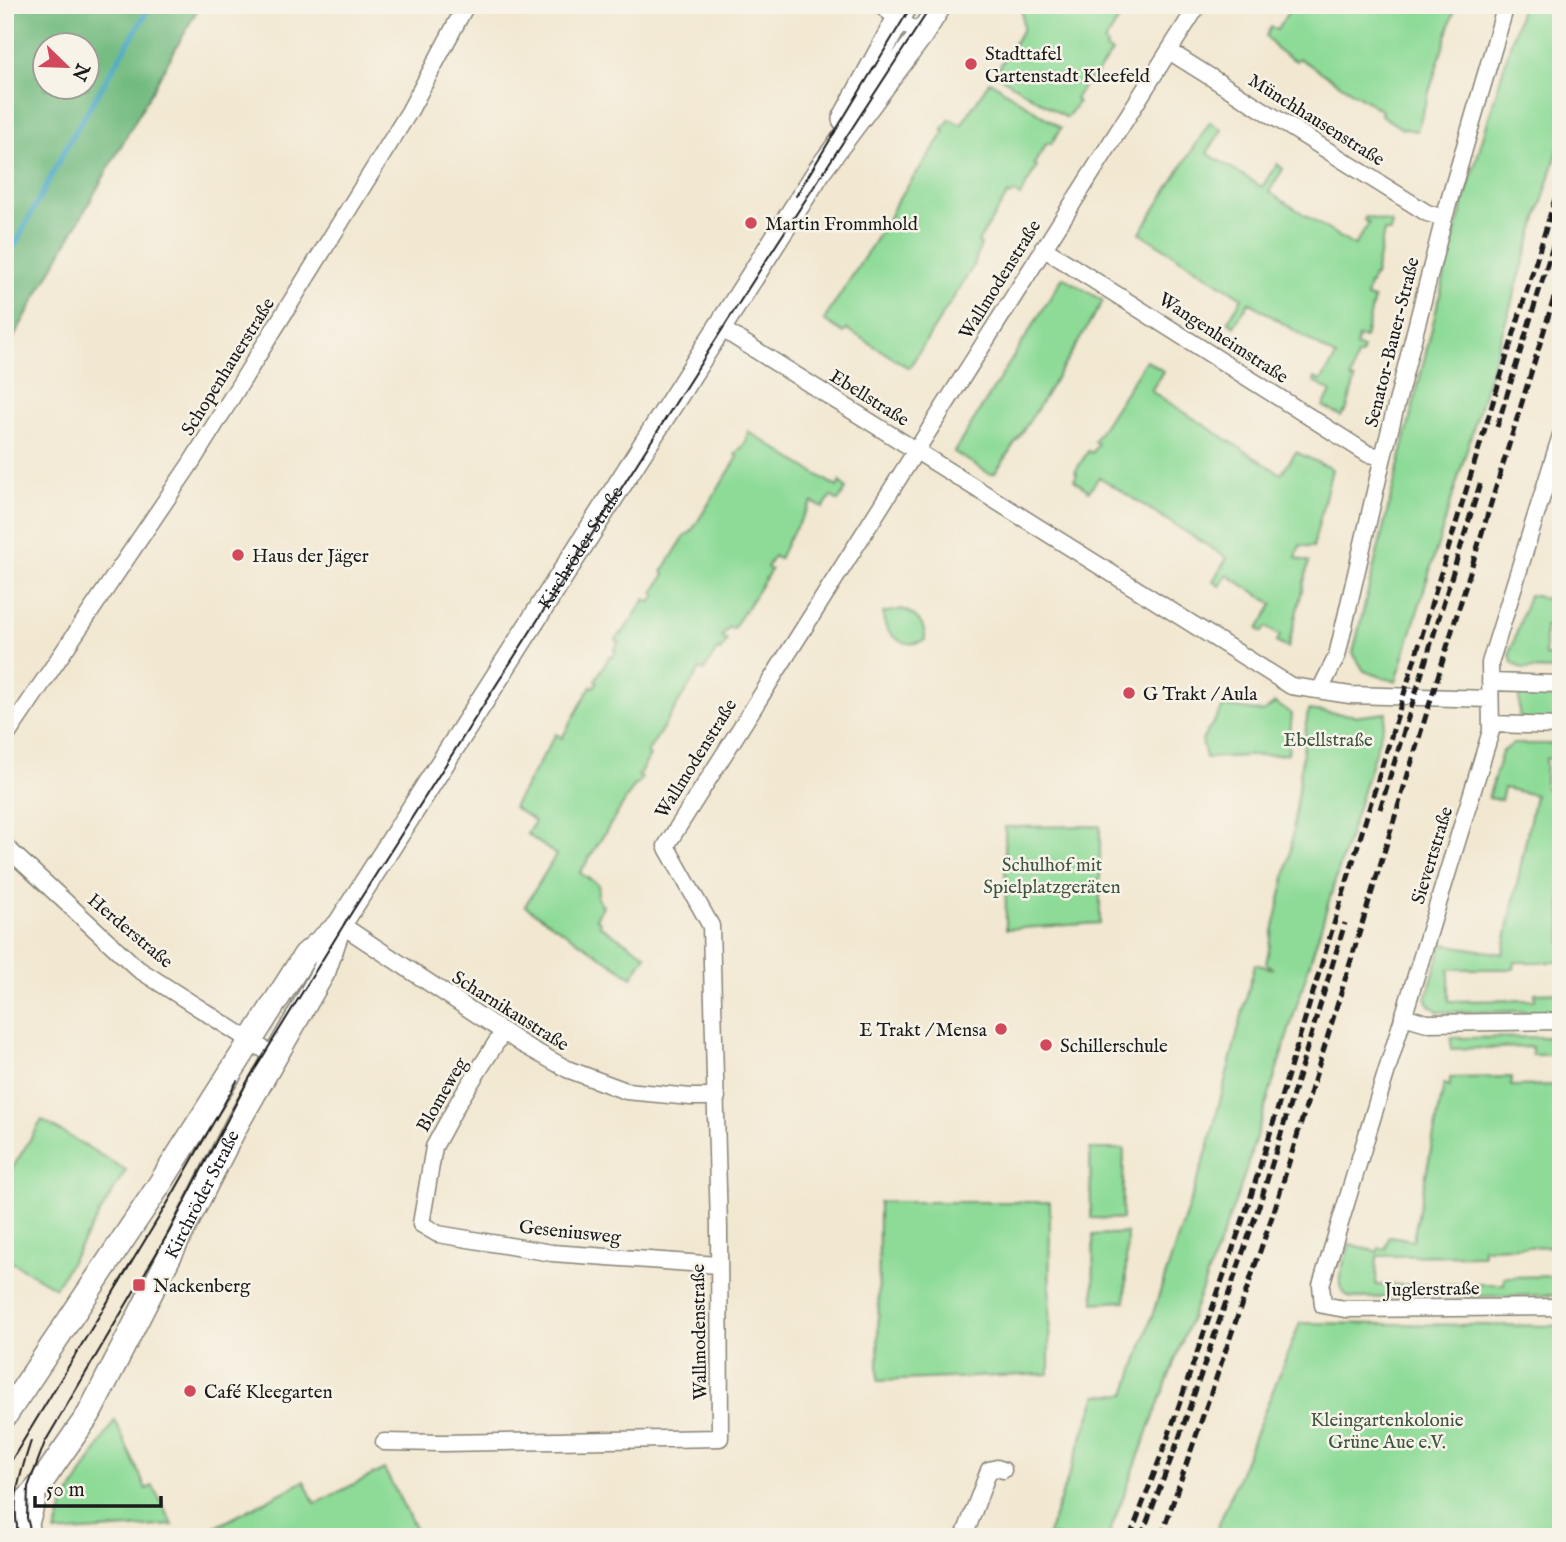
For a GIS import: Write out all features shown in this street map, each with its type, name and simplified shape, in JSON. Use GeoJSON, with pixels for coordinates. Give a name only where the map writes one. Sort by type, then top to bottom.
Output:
{"type":"FeatureCollection","features":[{"type":"Feature","properties":{"kind":"main road","name":"Kirchröder Straße"},"geometry":{"type":"LineString","coordinates":[[5,1526],[38,1487],[89,1414],[274,1056],[324,971],[340,924],[820,170],[921,35],[940,5]]}},
{"type":"Feature","properties":{"kind":"main road","name":"Kirchröder Straße"},"geometry":{"type":"LineString","coordinates":[[820,170],[848,110],[900,15]]}},
{"type":"Feature","properties":{"kind":"main road","name":"Kirchröder Straße"},"geometry":{"type":"LineString","coordinates":[[5,1416],[186,1144],[306,955],[340,924]]}},
{"type":"Feature","properties":{"kind":"main road"},"geometry":{"type":"LineString","coordinates":[[186,1144],[206,1144],[211,1150],[216,1167]]}},
{"type":"Feature","properties":{"kind":"main road"},"geometry":{"type":"LineString","coordinates":[[23,1537],[38,1487]]}},
{"type":"Feature","properties":{"kind":"street","name":"Schopenhauerstraße"},"geometry":{"type":"LineString","coordinates":[[5,737],[191,463],[409,112],[466,5]]}},
{"type":"Feature","properties":{"kind":"street","name":"Wallmodenstraße"},"geometry":{"type":"LineString","coordinates":[[384,1442],[720,1438],[717,1097],[711,926],[666,846],[1198,5]]}},
{"type":"Feature","properties":{"kind":"street","name":"Senator-Bauer-Straße"},"geometry":{"type":"LineString","coordinates":[[1320,690],[1337,656],[1383,457],[1444,218],[1506,5]]}},
{"type":"Feature","properties":{"kind":"street","name":"Münchhausenstraße"},"geometry":{"type":"LineString","coordinates":[[1169,51],[1427,213],[1444,218]]}},
{"type":"Feature","properties":{"kind":"street","name":"Wangenheimstraße"},"geometry":{"type":"LineString","coordinates":[[1044,248],[1368,454],[1383,457]]}},
{"type":"Feature","properties":{"kind":"street","name":"Ebellstraße"},"geometry":{"type":"LineString","coordinates":[[719,327],[1276,679],[1291,686],[1382,697],[1490,699]]}},
{"type":"Feature","properties":{"kind":"street","name":"Sievertstraße"},"geometry":{"type":"LineString","coordinates":[[1321,1285],[1491,732],[1490,663],[1561,435]]}},
{"type":"Feature","properties":{"kind":"street"},"geometry":{"type":"LineString","coordinates":[[1490,682],[1561,684]]}},
{"type":"Feature","properties":{"kind":"street"},"geometry":{"type":"LineString","coordinates":[[1491,724],[1561,726]]}},
{"type":"Feature","properties":{"kind":"street","name":"Herderstraße"},"geometry":{"type":"LineString","coordinates":[[5,846],[138,969],[274,1056]]}},
{"type":"Feature","properties":{"kind":"street","name":"Scharnikaustraße"},"geometry":{"type":"LineString","coordinates":[[340,924],[503,1032],[567,1069],[626,1091],[717,1097]]}},
{"type":"Feature","properties":{"kind":"street"},"geometry":{"type":"LineString","coordinates":[[1403,1016],[1427,1023],[1561,1021]]}},
{"type":"Feature","properties":{"kind":"street","name":"Blomeweg"},"geometry":{"type":"LineString","coordinates":[[421,1224],[434,1147],[459,1101],[503,1032]]}},
{"type":"Feature","properties":{"kind":"street","name":"Geseniusweg"},"geometry":{"type":"LineString","coordinates":[[421,1224],[438,1234],[552,1253],[718,1265]]}},
{"type":"Feature","properties":{"kind":"street","name":"Juglerstraße"},"geometry":{"type":"LineString","coordinates":[[1321,1285],[1323,1305],[1345,1310],[1561,1307]]}},
{"type":"Feature","properties":{"kind":"street"},"geometry":{"type":"LineString","coordinates":[[964,1537],[989,1470],[1003,1470]]}},
{"type":"Feature","properties":{"kind":"green space"},"geometry":{"type":"Polygon","coordinates":[[[5,5],[200,5],[5,353],[5,5]]]}},
{"type":"Feature","properties":{"kind":"green space"},"geometry":{"type":"Polygon","coordinates":[[[1026,5],[1128,5],[1104,43],[1107,45],[1106,49],[1112,52],[1092,80],[1088,79],[1067,118],[995,74],[1023,29],[1022,11],[1026,5]]]}},
{"type":"Feature","properties":{"kind":"green space"},"geometry":{"type":"Polygon","coordinates":[[[1286,5],[1456,5],[1417,131],[1401,128],[1381,115],[1382,111],[1299,58],[1296,61],[1276,49],[1266,36],[1271,27],[1277,30],[1290,9],[1286,5]]]}},
{"type":"Feature","properties":{"kind":"green space"},"geometry":{"type":"Polygon","coordinates":[[[1522,5],[1561,5],[1561,140],[1396,682],[1364,671],[1353,653],[1456,229],[1522,5]]]}},
{"type":"Feature","properties":{"kind":"green space"},"geometry":{"type":"Polygon","coordinates":[[[990,81],[1061,128],[1051,144],[1047,143],[1034,164],[1037,166],[1020,196],[1014,192],[1011,196],[1008,194],[978,242],[981,244],[974,265],[909,368],[847,329],[844,333],[824,320],[896,203],[945,132],[942,130],[950,119],[961,125],[990,81]]]}},
{"type":"Feature","properties":{"kind":"green space"},"geometry":{"type":"Polygon","coordinates":[[[1210,122],[1222,130],[1207,153],[1262,187],[1277,164],[1283,169],[1269,192],[1354,246],[1369,223],[1364,220],[1366,217],[1392,223],[1390,232],[1384,231],[1375,276],[1369,284],[1366,297],[1374,299],[1365,338],[1358,337],[1356,347],[1363,348],[1361,355],[1357,355],[1351,379],[1355,380],[1347,409],[1341,416],[1323,406],[1331,392],[1314,381],[1315,378],[1321,381],[1336,357],[1249,302],[1234,326],[1228,321],[1242,298],[1140,233],[1210,122]]]}},
{"type":"Feature","properties":{"kind":"green space"},"geometry":{"type":"Polygon","coordinates":[[[1063,277],[1103,301],[1036,411],[995,473],[990,474],[954,452],[1063,277]]]}},
{"type":"Feature","properties":{"kind":"green space"},"geometry":{"type":"Polygon","coordinates":[[[1146,360],[1163,371],[1151,391],[1281,474],[1296,452],[1332,469],[1313,547],[1300,545],[1296,558],[1309,562],[1288,648],[1276,642],[1280,636],[1266,627],[1262,632],[1258,629],[1273,604],[1227,575],[1220,586],[1213,581],[1227,558],[1099,477],[1089,491],[1074,480],[1077,474],[1075,472],[1088,451],[1092,453],[1098,444],[1094,441],[1146,360]]]}},
{"type":"Feature","properties":{"kind":"green space"},"geometry":{"type":"Polygon","coordinates":[[[748,431],[837,487],[840,482],[846,489],[838,501],[831,496],[823,508],[812,502],[779,559],[774,556],[767,567],[771,570],[733,629],[729,627],[722,637],[727,641],[720,651],[717,650],[704,671],[700,669],[647,753],[650,756],[638,776],[642,778],[580,873],[599,885],[597,898],[603,906],[596,918],[600,922],[599,925],[646,955],[632,977],[525,906],[556,855],[527,834],[535,821],[513,807],[556,734],[562,738],[591,686],[594,687],[597,682],[595,680],[610,656],[613,657],[620,633],[622,634],[645,599],[651,602],[656,595],[653,593],[665,574],[662,572],[684,537],[691,532],[738,457],[735,455],[746,442],[748,431]]]}},
{"type":"Feature","properties":{"kind":"green space"},"geometry":{"type":"Polygon","coordinates":[[[1529,595],[1561,601],[1561,626],[1545,626],[1545,656],[1561,657],[1561,670],[1523,669],[1512,663],[1510,653],[1529,595]]]}},
{"type":"Feature","properties":{"kind":"green space"},"geometry":{"type":"Polygon","coordinates":[[[902,609],[919,621],[925,640],[917,643],[903,642],[891,634],[883,613],[902,609]]]}},
{"type":"Feature","properties":{"kind":"green space"},"geometry":{"type":"Polygon","coordinates":[[[1527,690],[1561,691],[1561,721],[1528,721],[1519,716],[1519,694],[1527,690]]]}},
{"type":"Feature","properties":{"kind":"green space"},"geometry":{"type":"Polygon","coordinates":[[[1275,703],[1292,714],[1288,754],[1206,758],[1202,740],[1224,706],[1263,712],[1275,703]]]}},
{"type":"Feature","properties":{"kind":"green space"},"geometry":{"type":"Polygon","coordinates":[[[1308,710],[1360,716],[1387,713],[1240,1189],[1108,1537],[1047,1537],[1097,1395],[1126,1394],[1208,1148],[1255,964],[1273,969],[1266,963],[1290,855],[1308,710]]]}},
{"type":"Feature","properties":{"kind":"green space"},"geometry":{"type":"Polygon","coordinates":[[[1513,744],[1561,744],[1561,758],[1546,758],[1545,788],[1561,789],[1561,962],[1515,962],[1514,969],[1449,969],[1449,1001],[1535,1000],[1535,993],[1561,992],[1561,1011],[1439,1012],[1426,1000],[1442,944],[1503,954],[1535,795],[1504,788],[1501,800],[1488,798],[1502,752],[1513,744]]]}},
{"type":"Feature","properties":{"kind":"green space","name":"Schulhof mit Spielplatzgeräten"},"geometry":{"type":"Polygon","coordinates":[[[1100,826],[1100,923],[1006,929],[1005,827],[1100,826]]]}},
{"type":"Feature","properties":{"kind":"green space"},"geometry":{"type":"Polygon","coordinates":[[[1561,1037],[1561,1055],[1532,1055],[1532,1047],[1451,1049],[1451,1038],[1561,1037]]]}},
{"type":"Feature","properties":{"kind":"green space"},"geometry":{"type":"Polygon","coordinates":[[[1511,1077],[1511,1086],[1561,1085],[1561,1246],[1483,1248],[1483,1255],[1377,1256],[1376,1285],[1504,1284],[1504,1277],[1561,1276],[1561,1295],[1353,1298],[1345,1294],[1341,1289],[1340,1275],[1350,1244],[1377,1252],[1379,1248],[1386,1249],[1389,1236],[1413,1240],[1444,1084],[1450,1086],[1450,1078],[1511,1077]]]}},
{"type":"Feature","properties":{"kind":"green space"},"geometry":{"type":"Polygon","coordinates":[[[42,1120],[126,1170],[55,1288],[5,1258],[5,1180],[42,1120]]]}},
{"type":"Feature","properties":{"kind":"green space"},"geometry":{"type":"Polygon","coordinates":[[[1090,1149],[1124,1149],[1122,1219],[1091,1218],[1090,1149]]]}},
{"type":"Feature","properties":{"kind":"green space"},"geometry":{"type":"Polygon","coordinates":[[[879,1202],[1050,1202],[1049,1374],[878,1381],[879,1202]]]}},
{"type":"Feature","properties":{"kind":"green space"},"geometry":{"type":"Polygon","coordinates":[[[1127,1233],[1125,1301],[1094,1303],[1093,1235],[1127,1233]]]}},
{"type":"Feature","properties":{"kind":"green space","name":"Kleingartenkolonie Grüne Aue e.V."},"geometry":{"type":"Polygon","coordinates":[[[1300,1323],[1561,1326],[1561,1537],[1214,1537],[1300,1323]]]}},
{"type":"Feature","properties":{"kind":"green space"},"geometry":{"type":"Polygon","coordinates":[[[115,1420],[146,1489],[153,1486],[173,1525],[55,1533],[64,1504],[115,1420]]]}},
{"type":"Feature","properties":{"kind":"green space"},"geometry":{"type":"Polygon","coordinates":[[[384,1469],[420,1537],[197,1537],[304,1481],[315,1504],[384,1469]]]}},
{"type":"Feature","properties":{"kind":"waterway"},"geometry":{"type":"LineString","coordinates":[[5,264],[69,142],[151,5]]}},
{"type":"Feature","properties":{"kind":"tram line"},"geometry":{"type":"LineString","coordinates":[[796,196],[912,5]]}},
{"type":"Feature","properties":{"kind":"tram line"},"geometry":{"type":"LineString","coordinates":[[32,1537],[27,1518],[28,1487],[45,1442],[169,1232],[246,1084],[343,926],[767,259],[932,5]]}},
{"type":"Feature","properties":{"kind":"tram line"},"geometry":{"type":"LineString","coordinates":[[5,1471],[170,1199],[237,1081]]}},
{"type":"Feature","properties":{"kind":"tram line"},"geometry":{"type":"LineString","coordinates":[[19,1537],[16,1500],[31,1441]]}},
{"type":"Feature","properties":{"kind":"railway"},"geometry":{"type":"LineString","coordinates":[[1130,1537],[1167,1440],[1251,1196],[1561,179]]}},
{"type":"Feature","properties":{"kind":"railway"},"geometry":{"type":"LineString","coordinates":[[1497,427],[1561,220]]}},
{"type":"Feature","properties":{"kind":"railway"},"geometry":{"type":"LineString","coordinates":[[1161,1537],[1275,1208],[1561,275]]}},
{"type":"Feature","properties":{"kind":"railway"},"geometry":{"type":"LineString","coordinates":[[1380,809],[1481,481]]}},
{"type":"Feature","properties":{"kind":"railway"},"geometry":{"type":"LineString","coordinates":[[1141,1537],[1178,1441],[1261,1200],[1345,923]]}},
{"type":"Feature","properties":{"kind":"place","name":"Stadttafel Gartenstadt Kleefeld"},"geometry":{"type":"Point","coordinates":[971,64]}},
{"type":"Feature","properties":{"kind":"place","name":"Martin Frommhold"},"geometry":{"type":"Point","coordinates":[751,223]}},
{"type":"Feature","properties":{"kind":"place","name":"Haus der Jäger"},"geometry":{"type":"Point","coordinates":[238,555]}},
{"type":"Feature","properties":{"kind":"place","name":"G Trakt / Aula"},"geometry":{"type":"Point","coordinates":[1129,693]}},
{"type":"Feature","properties":{"kind":"place","name":"E Trakt / Mensa"},"geometry":{"type":"Point","coordinates":[1001,1029]}},
{"type":"Feature","properties":{"kind":"place","name":"Schillerschule"},"geometry":{"type":"Point","coordinates":[1046,1045]}},
{"type":"Feature","properties":{"kind":"place","name":"Nackenberg"},"geometry":{"type":"Point","coordinates":[139,1285]}},
{"type":"Feature","properties":{"kind":"place","name":"Café Kleegarten"},"geometry":{"type":"Point","coordinates":[190,1391]}}]}
